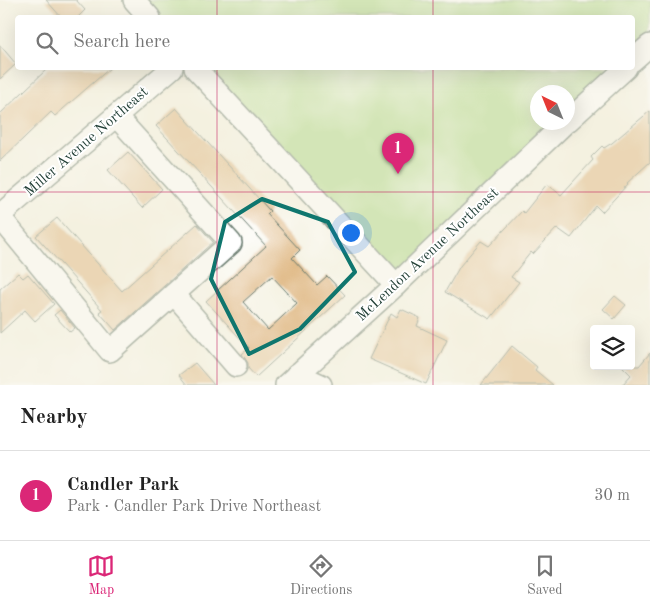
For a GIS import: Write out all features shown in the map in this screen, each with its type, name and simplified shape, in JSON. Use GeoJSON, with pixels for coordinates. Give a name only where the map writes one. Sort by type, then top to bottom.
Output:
{"type":"FeatureCollection","features":[{"type":"Feature","properties":{"kind":"street"},"geometry":{"type":"LineString","coordinates":[[134,0],[147,15]]}},
{"type":"Feature","properties":{"kind":"street"},"geometry":{"type":"LineString","coordinates":[[635,58],[650,45]]}},
{"type":"Feature","properties":{"kind":"street","name":"Miller Avenue Northeast"},"geometry":{"type":"LineString","coordinates":[[0,216],[170,70]]}},
{"type":"Feature","properties":{"kind":"street"},"geometry":{"type":"LineString","coordinates":[[197,70],[396,285]]}},
{"type":"Feature","properties":{"kind":"street","name":"McLendon Avenue Northeast"},"geometry":{"type":"LineString","coordinates":[[575,115],[624,70]]}},
{"type":"Feature","properties":{"kind":"street"},"geometry":{"type":"LineString","coordinates":[[0,216],[110,351],[231,243],[116,116]]}},
{"type":"Feature","properties":{"kind":"street","name":"McLendon Avenue Northeast"},"geometry":{"type":"LineString","coordinates":[[292,380],[396,285],[559,130]]}},
{"type":"Feature","properties":{"kind":"street"},"geometry":{"type":"LineString","coordinates":[[174,294],[236,366]]}},
{"type":"Feature","properties":{"kind":"street"},"geometry":{"type":"LineString","coordinates":[[292,380],[321,385]]}},
{"type":"Feature","properties":{"kind":"highlighted area"},"geometry":{"type":"Polygon","coordinates":[[[262,199],[328,222],[355,272],[300,329],[249,354],[211,279],[225,222],[262,199]]]}},
{"type":"Feature","properties":{"kind":"green space"},"geometry":{"type":"Polygon","coordinates":[[[130,0],[650,0],[650,45],[635,59],[635,15],[143,15],[130,0]]]}},
{"type":"Feature","properties":{"kind":"green space"},"geometry":{"type":"Polygon","coordinates":[[[194,70],[624,70],[575,115],[575,85],[530,85],[530,130],[558,130],[388,283],[194,70]]]}},
{"type":"Feature","properties":{"kind":"building"},"geometry":{"type":"Polygon","coordinates":[[[46,0],[76,0],[85,10],[80,15],[59,15],[46,0]]]}},
{"type":"Feature","properties":{"kind":"building"},"geometry":{"type":"Polygon","coordinates":[[[0,45],[15,65],[0,79],[0,45]]]}},
{"type":"Feature","properties":{"kind":"building"},"geometry":{"type":"Polygon","coordinates":[[[46,70],[108,70],[55,116],[51,112],[0,161],[0,114],[46,70]]]}},
{"type":"Feature","properties":{"kind":"building"},"geometry":{"type":"Polygon","coordinates":[[[176,108],[270,211],[267,214],[300,250],[292,258],[317,285],[327,276],[345,295],[256,377],[248,368],[248,363],[242,354],[249,348],[206,301],[266,246],[156,126],[176,108]],[[272,276],[243,302],[268,330],[297,303],[272,276]]]}},
{"type":"Feature","properties":{"kind":"building"},"geometry":{"type":"Polygon","coordinates":[[[650,111],[650,162],[627,183],[602,212],[596,206],[571,238],[557,228],[533,254],[531,252],[511,277],[519,282],[490,319],[445,292],[460,266],[481,241],[489,246],[522,211],[524,213],[547,184],[561,195],[593,160],[591,157],[602,146],[604,148],[612,143],[650,111]]]}},
{"type":"Feature","properties":{"kind":"building"},"geometry":{"type":"Polygon","coordinates":[[[128,152],[162,189],[142,208],[108,170],[128,152]]]}},
{"type":"Feature","properties":{"kind":"building"},"geometry":{"type":"Polygon","coordinates":[[[57,218],[122,291],[197,224],[213,242],[115,330],[99,312],[102,310],[36,236],[57,218]]]}},
{"type":"Feature","properties":{"kind":"building"},"geometry":{"type":"Polygon","coordinates":[[[18,273],[23,278],[28,274],[54,304],[35,321],[25,310],[0,333],[0,289],[18,273]]]}},
{"type":"Feature","properties":{"kind":"building"},"geometry":{"type":"Polygon","coordinates":[[[615,296],[626,305],[614,319],[603,309],[615,296]]]}},
{"type":"Feature","properties":{"kind":"building"},"geometry":{"type":"Polygon","coordinates":[[[401,309],[420,318],[417,326],[447,340],[426,384],[369,359],[391,313],[397,317],[401,309]]]}},
{"type":"Feature","properties":{"kind":"building"},"geometry":{"type":"Polygon","coordinates":[[[60,310],[75,328],[70,332],[54,315],[60,310]]]}},
{"type":"Feature","properties":{"kind":"building"},"geometry":{"type":"Polygon","coordinates":[[[512,346],[537,367],[535,370],[553,385],[481,385],[512,346]]]}},
{"type":"Feature","properties":{"kind":"building"},"geometry":{"type":"Polygon","coordinates":[[[650,353],[650,385],[622,385],[631,375],[626,370],[635,370],[635,366],[639,366],[650,353]]]}},
{"type":"Feature","properties":{"kind":"building"},"geometry":{"type":"Polygon","coordinates":[[[195,363],[214,385],[187,385],[179,375],[195,363]]]}},
{"type":"Feature","properties":{"kind":"place","name":"Candler Park"},"geometry":{"type":"Point","coordinates":[398,174]}}]}
